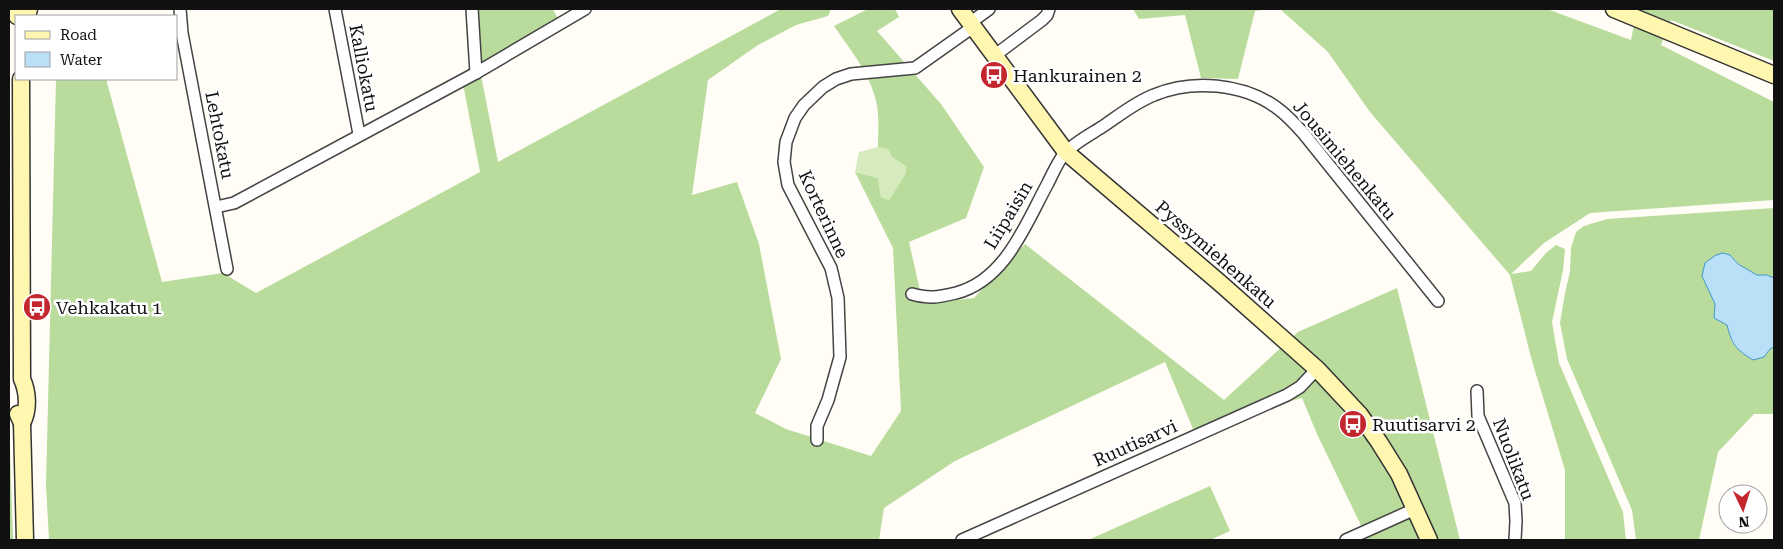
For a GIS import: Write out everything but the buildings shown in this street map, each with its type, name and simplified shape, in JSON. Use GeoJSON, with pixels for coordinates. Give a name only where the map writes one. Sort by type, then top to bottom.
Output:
{"type":"FeatureCollection","features":[{"type":"Feature","properties":{"kind":"street","name":"Lehtokatu"},"geometry":{"type":"LineString","coordinates":[[180,9],[182,33],[227,269]]}},
{"type":"Feature","properties":{"kind":"street","name":"Kalliokatu"},"geometry":{"type":"LineString","coordinates":[[334,9],[359,134]]}},
{"type":"Feature","properties":{"kind":"street"},"geometry":{"type":"LineString","coordinates":[[472,9],[476,73]]}},
{"type":"Feature","properties":{"kind":"street"},"geometry":{"type":"LineString","coordinates":[[561,9],[567,19]]}},
{"type":"Feature","properties":{"kind":"street"},"geometry":{"type":"LineString","coordinates":[[216,207],[234,203],[359,134],[476,73],[585,9]]}},
{"type":"Feature","properties":{"kind":"street","name":"Pyssymiehenkatu"},"geometry":{"type":"LineString","coordinates":[[960,9],[1066,152],[1213,276],[1317,369],[1360,415],[1399,474],[1428,540]]}},
{"type":"Feature","properties":{"kind":"street","name":"Korterinne"},"geometry":{"type":"LineString","coordinates":[[817,440],[817,426],[828,400],[840,357],[838,298],[830,268],[788,185],[784,162],[786,142],[795,118],[804,105],[823,87],[836,79],[851,74],[916,68],[989,9]]}},
{"type":"Feature","properties":{"kind":"street"},"geometry":{"type":"LineString","coordinates":[[994,56],[1042,20],[1047,15],[1049,9]]}},
{"type":"Feature","properties":{"kind":"street"},"geometry":{"type":"LineString","coordinates":[[1614,9],[1774,75]]}},
{"type":"Feature","properties":{"kind":"street"},"geometry":{"type":"LineString","coordinates":[[21,80],[15,116],[22,379],[26,387],[26,415],[22,423],[25,540]]}},
{"type":"Feature","properties":{"kind":"street","name":"Jousimiehenkatu"},"geometry":{"type":"LineString","coordinates":[[1066,152],[1138,102],[1154,94],[1184,87],[1200,86],[1231,88],[1247,93],[1277,107],[1304,134],[1438,301]]}},
{"type":"Feature","properties":{"kind":"street","name":"Liipaisin"},"geometry":{"type":"LineString","coordinates":[[912,294],[926,298],[943,296],[963,291],[990,275],[1006,257],[1066,152]]}},
{"type":"Feature","properties":{"kind":"street","name":"Ruutisarvi"},"geometry":{"type":"LineString","coordinates":[[962,540],[1287,395],[1300,387],[1317,369]]}},
{"type":"Feature","properties":{"kind":"street","name":"Nuolikatu"},"geometry":{"type":"LineString","coordinates":[[1477,391],[1478,416],[1515,503],[1515,540]]}},
{"type":"Feature","properties":{"kind":"street"},"geometry":{"type":"LineString","coordinates":[[1346,540],[1415,509]]}},
{"type":"Feature","properties":{"kind":"green space"},"geometry":{"type":"Polygon","coordinates":[[[477,9],[553,9],[558,19],[481,65],[477,9]]]}},
{"type":"Feature","properties":{"kind":"green space"},"geometry":{"type":"Polygon","coordinates":[[[781,9],[831,9],[828,16],[796,25],[758,45],[708,80],[692,195],[737,182],[759,244],[781,359],[755,413],[786,429],[871,456],[901,411],[893,248],[855,172],[878,178],[881,197],[889,200],[906,173],[906,166],[892,157],[888,149],[878,147],[878,109],[872,87],[858,60],[834,26],[868,9],[895,9],[899,17],[877,31],[941,104],[984,167],[966,218],[909,242],[923,304],[974,298],[1025,244],[1224,400],[1298,332],[1397,288],[1460,540],[1368,540],[1317,434],[1302,398],[1193,429],[1165,362],[955,461],[884,508],[879,540],[49,540],[46,485],[56,80],[106,80],[162,282],[223,273],[256,293],[480,172],[463,84],[481,75],[498,162],[781,9]]]}},
{"type":"Feature","properties":{"kind":"green space"},"geometry":{"type":"Polygon","coordinates":[[[1133,9],[1269,9],[1255,11],[1238,79],[1201,78],[1185,15],[1139,19],[1133,9]]]}},
{"type":"Feature","properties":{"kind":"green space"},"geometry":{"type":"Polygon","coordinates":[[[1280,9],[1547,9],[1631,40],[1637,9],[1774,9],[1774,61],[1671,20],[1661,45],[1774,102],[1774,200],[1590,213],[1544,243],[1511,274],[1531,271],[1546,253],[1556,245],[1565,249],[1563,270],[1552,322],[1559,363],[1623,512],[1626,540],[1565,540],[1565,470],[1532,361],[1510,275],[1370,112],[1328,52],[1280,9]]]}},
{"type":"Feature","properties":{"kind":"green space"},"geometry":{"type":"Polygon","coordinates":[[[878,147],[888,149],[892,157],[906,166],[906,173],[889,200],[881,197],[878,178],[855,172],[859,152],[878,147]]]}},
{"type":"Feature","properties":{"kind":"green space"},"geometry":{"type":"Polygon","coordinates":[[[1774,208],[1774,278],[1751,272],[1741,266],[1730,255],[1702,276],[1715,304],[1714,318],[1727,325],[1732,342],[1764,357],[1774,347],[1774,414],[1754,414],[1718,452],[1699,540],[1636,540],[1632,510],[1567,359],[1560,323],[1570,272],[1571,248],[1576,232],[1584,226],[1607,219],[1774,208]]]}},
{"type":"Feature","properties":{"kind":"green space"},"geometry":{"type":"Polygon","coordinates":[[[9,417],[13,540],[9,540],[9,417]]]}},
{"type":"Feature","properties":{"kind":"green space"},"geometry":{"type":"Polygon","coordinates":[[[1210,486],[1230,531],[1210,540],[1088,540],[1210,486]]]}},
{"type":"Feature","properties":{"kind":"water"},"geometry":{"type":"Polygon","coordinates":[[[1723,253],[1730,255],[1738,264],[1757,275],[1767,275],[1774,278],[1774,347],[1764,357],[1753,360],[1742,353],[1733,342],[1727,325],[1714,318],[1715,304],[1702,276],[1705,263],[1716,255],[1723,253]]]}},
{"type":"Feature","properties":{"kind":"place","name":"Hankurainen 2"},"geometry":{"type":"Point","coordinates":[994,75]}},
{"type":"Feature","properties":{"kind":"place","name":"Vehkakatu 1"},"geometry":{"type":"Point","coordinates":[37,307]}},
{"type":"Feature","properties":{"kind":"place","name":"Ruutisarvi 2"},"geometry":{"type":"Point","coordinates":[1353,424]}}]}
